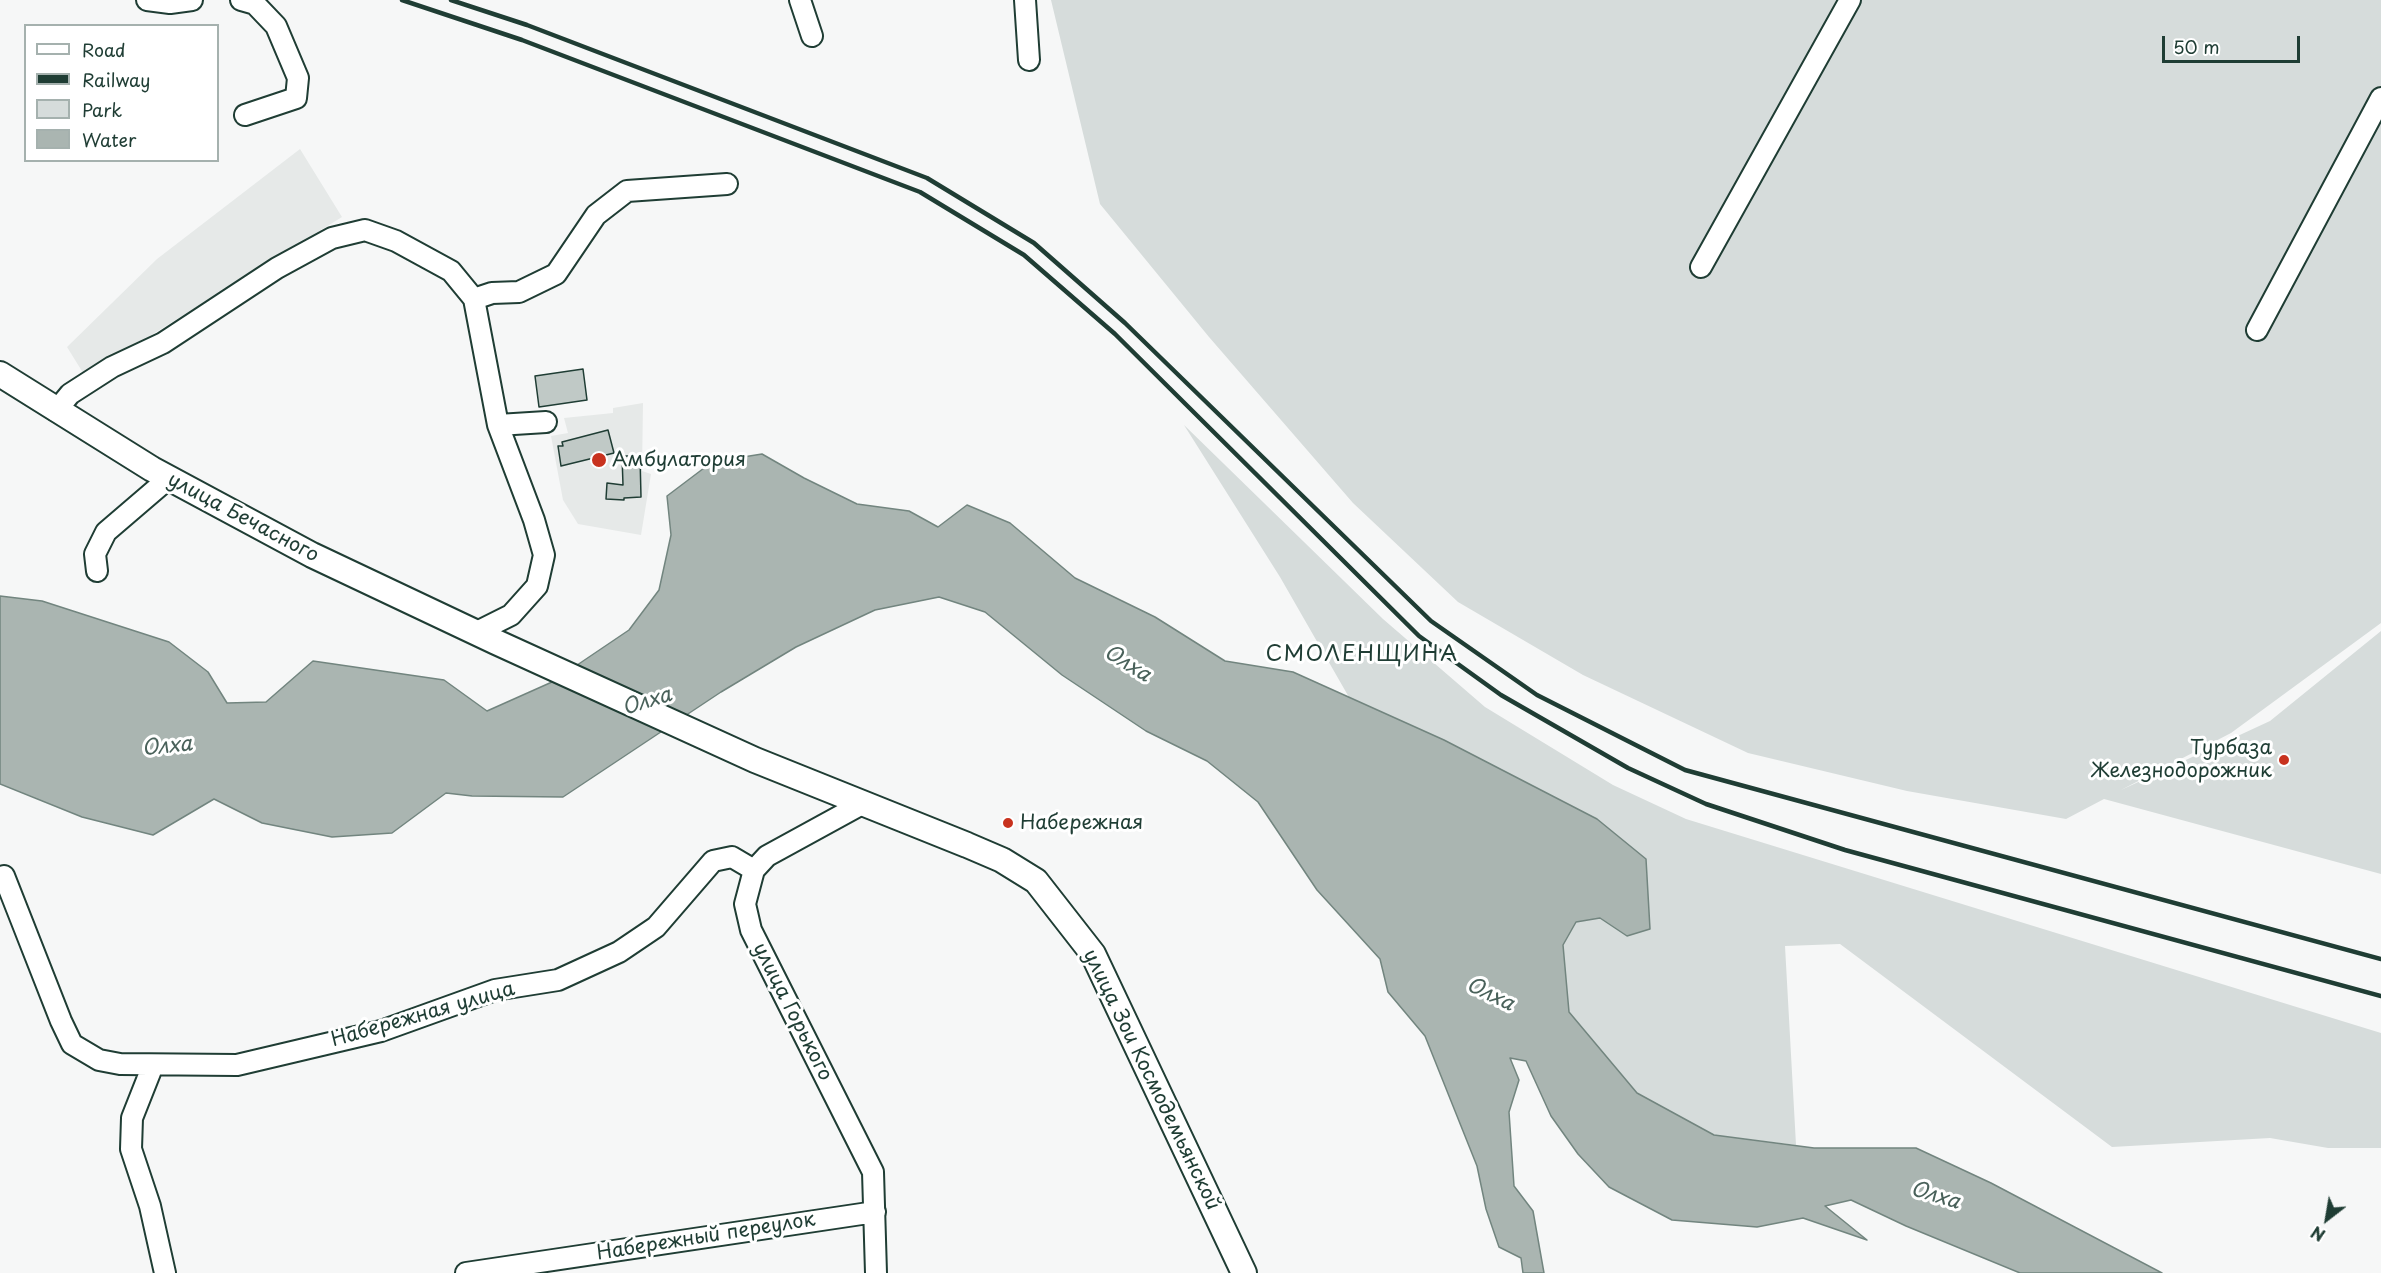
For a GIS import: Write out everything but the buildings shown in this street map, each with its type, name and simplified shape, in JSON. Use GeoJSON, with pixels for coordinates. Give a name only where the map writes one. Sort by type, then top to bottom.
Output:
{"type":"FeatureCollection","features":[{"type":"Feature","properties":{"kind":"main road","name":"улица Бечасного"},"geometry":{"type":"LineString","coordinates":[[0,374],[56,411],[169,478],[312,555],[485,637],[756,760]]}},
{"type":"Feature","properties":{"kind":"main road","name":"улица Зои Космодемьянской"},"geometry":{"type":"LineString","coordinates":[[756,760],[1002,860],[1036,880],[1094,954],[1244,1273]]}},
{"type":"Feature","properties":{"kind":"street"},"geometry":{"type":"LineString","coordinates":[[147,0],[170,3],[192,0]]}},
{"type":"Feature","properties":{"kind":"street"},"geometry":{"type":"LineString","coordinates":[[241,0],[255,4],[276,26],[298,78],[296,98],[245,115]]}},
{"type":"Feature","properties":{"kind":"street"},"geometry":{"type":"LineString","coordinates":[[800,0],[812,36]]}},
{"type":"Feature","properties":{"kind":"street"},"geometry":{"type":"LineString","coordinates":[[1025,0],[1029,60]]}},
{"type":"Feature","properties":{"kind":"street"},"geometry":{"type":"LineString","coordinates":[[1701,267],[1850,0]]}},
{"type":"Feature","properties":{"kind":"street"},"geometry":{"type":"LineString","coordinates":[[2257,330],[2381,98]]}},
{"type":"Feature","properties":{"kind":"street"},"geometry":{"type":"LineString","coordinates":[[474,299],[492,293],[519,292],[556,274],[596,215],[627,191],[727,184]]}},
{"type":"Feature","properties":{"kind":"street"},"geometry":{"type":"LineString","coordinates":[[56,411],[70,394],[112,367],[163,343],[277,268],[332,238],[365,230],[396,241],[451,271],[474,299],[498,425],[534,520],[544,555],[537,586],[511,615],[485,637]]}},
{"type":"Feature","properties":{"kind":"street"},"geometry":{"type":"LineString","coordinates":[[498,425],[546,422]]}},
{"type":"Feature","properties":{"kind":"street"},"geometry":{"type":"LineString","coordinates":[[97,571],[95,554],[106,532],[169,478]]}},
{"type":"Feature","properties":{"kind":"street"},"geometry":{"type":"LineString","coordinates":[[754,870],[767,856],[862,804]]}},
{"type":"Feature","properties":{"kind":"street","name":"Набережная улица"},"geometry":{"type":"LineString","coordinates":[[4,876],[60,1021],[72,1044],[99,1060],[120,1064],[237,1065],[381,1031],[495,990],[558,980],[619,952],[656,927],[713,861],[732,857],[754,870]]}},
{"type":"Feature","properties":{"kind":"street","name":"улица Горького"},"geometry":{"type":"LineString","coordinates":[[754,870],[746,904],[751,930],[873,1172],[876,1273]]}},
{"type":"Feature","properties":{"kind":"street"},"geometry":{"type":"LineString","coordinates":[[153,1065],[132,1118],[131,1149],[150,1206],[165,1273]]}},
{"type":"Feature","properties":{"kind":"street","name":"Набережный переулок"},"geometry":{"type":"LineString","coordinates":[[466,1273],[875,1212]]}},
{"type":"Feature","properties":{"kind":"shaded area"},"geometry":{"type":"Polygon","coordinates":[[[300,149],[342,217],[85,376],[67,347],[157,259],[300,149]]]}},
{"type":"Feature","properties":{"kind":"shaded area","name":"Амбулатория"},"geometry":{"type":"Polygon","coordinates":[[[643,403],[642,471],[651,474],[641,535],[578,524],[563,500],[551,436],[568,433],[564,418],[613,413],[613,408],[643,403]]]}},
{"type":"Feature","properties":{"kind":"green space"},"geometry":{"type":"Polygon","coordinates":[[[1051,0],[2381,0],[2381,623],[2231,733],[2121,790],[2270,721],[2381,631],[2381,874],[2104,799],[2066,819],[1907,791],[1748,753],[1583,675],[1458,602],[1353,503],[1209,337],[1100,204],[1051,0]]]}},
{"type":"Feature","properties":{"kind":"green space"},"geometry":{"type":"Polygon","coordinates":[[[1184,425],[1383,619],[1485,707],[1613,785],[1686,819],[2381,1033],[2381,1148],[2328,1148],[2270,1138],[2112,1147],[1840,944],[1785,946],[1796,1145],[1714,1135],[1637,1093],[1569,1012],[1563,945],[1576,922],[1600,918],[1627,936],[1650,929],[1646,859],[1596,819],[1444,740],[1350,699],[1280,577],[1184,425]]]}},
{"type":"Feature","properties":{"kind":"water","name":"Олха"},"geometry":{"type":"Polygon","coordinates":[[[762,454],[857,504],[909,511],[938,527],[967,505],[1010,523],[1075,578],[1155,617],[1225,661],[1293,672],[1444,740],[1597,819],[1646,859],[1650,929],[1627,936],[1600,918],[1576,922],[1563,945],[1569,1012],[1637,1093],[1714,1135],[1814,1148],[1916,1148],[1991,1183],[2162,1273],[2020,1273],[1906,1226],[1851,1200],[1825,1206],[1867,1240],[1803,1218],[1757,1227],[1672,1220],[1609,1187],[1578,1154],[1551,1116],[1526,1061],[1510,1058],[1519,1080],[1509,1112],[1514,1186],[1533,1211],[1544,1273],[1523,1273],[1521,1258],[1499,1247],[1486,1209],[1477,1166],[1425,1036],[1388,992],[1380,959],[1317,890],[1258,802],[1207,761],[1146,731],[1062,675],[985,612],[939,597],[875,610],[796,647],[721,692],[563,797],[472,796],[446,793],[392,833],[332,837],[262,823],[214,799],[153,835],[82,817],[0,784],[0,596],[42,601],[169,642],[208,672],[227,703],[266,702],[313,661],[444,680],[487,711],[552,682],[629,630],[659,590],[671,535],[667,496],[712,462],[762,454]]]}},
{"type":"Feature","properties":{"kind":"railway"},"geometry":{"type":"LineString","coordinates":[[402,0],[522,40],[920,192],[1024,255],[1115,334],[1419,636],[1501,695],[1628,768],[1706,804],[1845,850],[2381,996]]}},
{"type":"Feature","properties":{"kind":"railway"},"geometry":{"type":"LineString","coordinates":[[451,0],[527,25],[927,178],[1034,243],[1125,323],[1431,621],[1537,695],[1685,770],[2381,959]]}},
{"type":"Feature","properties":{"kind":"place","name":"Амбулатория"},"geometry":{"type":"Point","coordinates":[599,460]}},
{"type":"Feature","properties":{"kind":"place","name":"Турбаза Железнодорожник"},"geometry":{"type":"Point","coordinates":[2284,760]}},
{"type":"Feature","properties":{"kind":"place","name":"Набережная"},"geometry":{"type":"Point","coordinates":[1008,823]}},
{"type":"Feature","properties":{"kind":"district","name":"СМОЛЕНЩИНА"},"geometry":{"type":"Point","coordinates":[1362,655]}}]}
